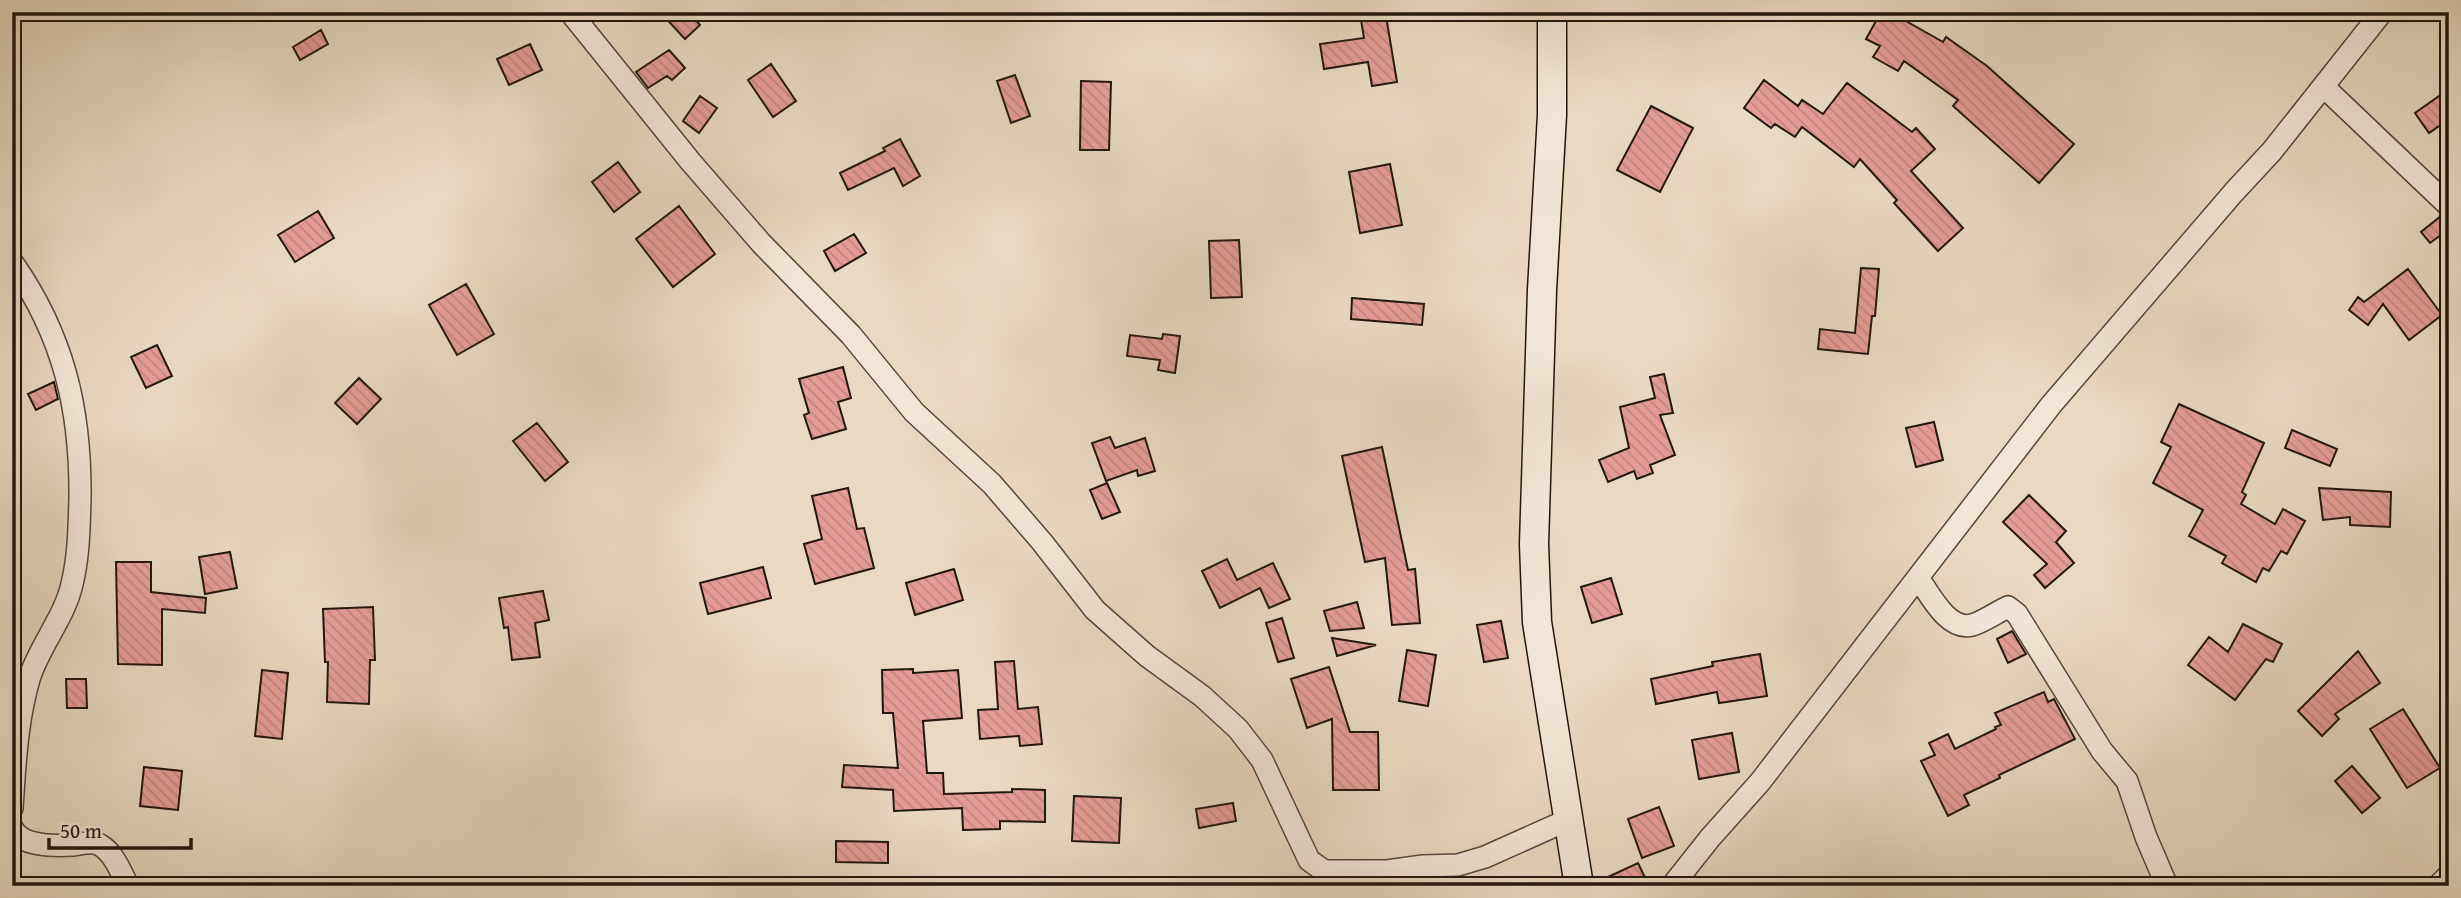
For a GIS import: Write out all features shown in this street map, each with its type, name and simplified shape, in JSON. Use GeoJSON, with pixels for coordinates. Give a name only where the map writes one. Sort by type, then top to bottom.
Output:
{"type":"FeatureCollection","features":[{"type":"Feature","properties":{"kind":"main road"},"geometry":{"type":"LineString","coordinates":[[1552,12],[1552,115],[1541,316],[1534,544],[1537,622],[1579,886]]}},
{"type":"Feature","properties":{"kind":"street"},"geometry":{"type":"LineString","coordinates":[[570,12],[761,243],[851,335],[914,412],[992,484],[1095,610],[1147,656],[1202,696],[1238,729],[1262,760],[1310,860],[1324,870],[1387,872],[1423,866],[1458,865],[1570,820]]}},
{"type":"Feature","properties":{"kind":"street"},"geometry":{"type":"LineString","coordinates":[[1672,886],[1760,782],[2051,405],[2324,87],[2382,12]]}},
{"type":"Feature","properties":{"kind":"street"},"geometry":{"type":"LineString","coordinates":[[2324,87],[2449,206]]}},
{"type":"Feature","properties":{"kind":"street"},"geometry":{"type":"LineString","coordinates":[[12,262],[31,289],[48,321],[63,359],[75,405],[80,469],[77,563],[72,587],[30,675],[19,733],[12,808]]}},
{"type":"Feature","properties":{"kind":"street"},"geometry":{"type":"LineString","coordinates":[[1919,579],[1939,607],[1955,623],[1971,625],[2008,607],[2017,614],[2102,751],[2127,781],[2146,837],[2167,886]]}},
{"type":"Feature","properties":{"kind":"street"},"geometry":{"type":"LineString","coordinates":[[12,828],[15,835],[23,840],[44,845],[96,842],[114,859],[128,886]]}},
{"type":"Feature","properties":{"kind":"street"},"geometry":{"type":"LineString","coordinates":[[2438,886],[2449,875]]}},
{"type":"Feature","properties":{"kind":"building"},"geometry":{"type":"Polygon","coordinates":[[[660,12],[689,12],[700,25],[685,39],[660,12]]]}},
{"type":"Feature","properties":{"kind":"building"},"geometry":{"type":"Polygon","coordinates":[[[1881,12],[1890,12],[1943,42],[1946,37],[1987,66],[2074,144],[2039,183],[1953,106],[1958,100],[1904,61],[1898,71],[1873,57],[1880,46],[1866,39],[1881,12]]]}},
{"type":"Feature","properties":{"kind":"building"},"geometry":{"type":"Polygon","coordinates":[[[1386,16],[1397,82],[1372,86],[1368,62],[1324,69],[1320,44],[1364,38],[1361,20],[1386,16]]]}},
{"type":"Feature","properties":{"kind":"building"},"geometry":{"type":"Polygon","coordinates":[[[321,30],[328,44],[300,60],[293,47],[321,30]]]}},
{"type":"Feature","properties":{"kind":"building"},"geometry":{"type":"Polygon","coordinates":[[[530,44],[542,70],[509,85],[497,59],[530,44]]]}},
{"type":"Feature","properties":{"kind":"building"},"geometry":{"type":"Polygon","coordinates":[[[669,50],[685,68],[672,80],[667,76],[648,88],[636,72],[669,50]]]}},
{"type":"Feature","properties":{"kind":"building"},"geometry":{"type":"Polygon","coordinates":[[[771,64],[796,101],[773,117],[748,80],[771,64]]]}},
{"type":"Feature","properties":{"kind":"building"},"geometry":{"type":"Polygon","coordinates":[[[1015,75],[1030,116],[1011,123],[997,81],[1015,75]]]}},
{"type":"Feature","properties":{"kind":"building"},"geometry":{"type":"Polygon","coordinates":[[[1764,80],[1798,106],[1802,100],[1823,114],[1847,83],[1912,132],[1916,128],[1935,149],[1911,171],[1963,228],[1938,251],[1894,203],[1897,200],[1860,159],[1854,167],[1802,127],[1795,137],[1775,124],[1771,128],[1744,108],[1764,80]]]}},
{"type":"Feature","properties":{"kind":"building"},"geometry":{"type":"Polygon","coordinates":[[[1081,81],[1111,82],[1109,150],[1080,150],[1081,81]]]}},
{"type":"Feature","properties":{"kind":"building"},"geometry":{"type":"Polygon","coordinates":[[[2442,94],[2449,104],[2449,119],[2429,133],[2415,113],[2442,94]]]}},
{"type":"Feature","properties":{"kind":"building"},"geometry":{"type":"Polygon","coordinates":[[[700,96],[717,108],[699,133],[683,121],[700,96]]]}},
{"type":"Feature","properties":{"kind":"building"},"geometry":{"type":"Polygon","coordinates":[[[1651,106],[1693,128],[1660,192],[1617,170],[1651,106]]]}},
{"type":"Feature","properties":{"kind":"building"},"geometry":{"type":"Polygon","coordinates":[[[900,139],[920,176],[903,186],[894,168],[848,190],[840,173],[885,151],[883,148],[900,139]]]}},
{"type":"Feature","properties":{"kind":"building"},"geometry":{"type":"Polygon","coordinates":[[[618,162],[640,192],[614,212],[592,182],[618,162]]]}},
{"type":"Feature","properties":{"kind":"building"},"geometry":{"type":"Polygon","coordinates":[[[1390,164],[1402,225],[1360,233],[1349,172],[1390,164]]]}},
{"type":"Feature","properties":{"kind":"building"},"geometry":{"type":"Polygon","coordinates":[[[679,206],[715,254],[673,287],[636,239],[679,206]]]}},
{"type":"Feature","properties":{"kind":"building"},"geometry":{"type":"Polygon","coordinates":[[[318,211],[334,238],[295,262],[278,235],[318,211]]]}},
{"type":"Feature","properties":{"kind":"building"},"geometry":{"type":"Polygon","coordinates":[[[2441,216],[2449,219],[2449,229],[2430,243],[2421,232],[2441,216]]]}},
{"type":"Feature","properties":{"kind":"building"},"geometry":{"type":"Polygon","coordinates":[[[854,234],[866,253],[835,271],[824,251],[854,234]]]}},
{"type":"Feature","properties":{"kind":"building"},"geometry":{"type":"Polygon","coordinates":[[[1239,240],[1242,297],[1211,298],[1209,241],[1239,240]]]}},
{"type":"Feature","properties":{"kind":"building"},"geometry":{"type":"Polygon","coordinates":[[[1861,268],[1879,269],[1868,354],[1818,349],[1820,329],[1855,333],[1861,268]]]}},
{"type":"Feature","properties":{"kind":"building"},"geometry":{"type":"Polygon","coordinates":[[[2408,269],[2442,315],[2409,340],[2383,304],[2368,325],[2349,310],[2358,297],[2364,302],[2408,269]]]}},
{"type":"Feature","properties":{"kind":"building"},"geometry":{"type":"Polygon","coordinates":[[[466,284],[494,334],[457,355],[429,305],[466,284]]]}},
{"type":"Feature","properties":{"kind":"building"},"geometry":{"type":"Polygon","coordinates":[[[1352,298],[1424,304],[1422,325],[1351,319],[1352,298]]]}},
{"type":"Feature","properties":{"kind":"building"},"geometry":{"type":"Polygon","coordinates":[[[1163,334],[1180,336],[1175,373],[1158,370],[1160,360],[1127,356],[1130,335],[1162,339],[1163,334]]]}},
{"type":"Feature","properties":{"kind":"building"},"geometry":{"type":"Polygon","coordinates":[[[157,345],[172,376],[146,388],[131,357],[157,345]]]}},
{"type":"Feature","properties":{"kind":"building"},"geometry":{"type":"Polygon","coordinates":[[[843,367],[851,398],[838,402],[846,429],[812,439],[804,415],[809,413],[799,379],[843,367]]]}},
{"type":"Feature","properties":{"kind":"building"},"geometry":{"type":"Polygon","coordinates":[[[1664,374],[1673,413],[1660,415],[1675,455],[1650,465],[1653,473],[1637,479],[1634,471],[1608,482],[1599,460],[1629,448],[1620,407],[1655,398],[1650,377],[1664,374]]]}},
{"type":"Feature","properties":{"kind":"building"},"geometry":{"type":"Polygon","coordinates":[[[359,378],[381,399],[357,424],[335,403],[359,378]]]}},
{"type":"Feature","properties":{"kind":"building"},"geometry":{"type":"Polygon","coordinates":[[[54,382],[58,399],[36,410],[28,394],[54,382]]]}},
{"type":"Feature","properties":{"kind":"building"},"geometry":{"type":"Polygon","coordinates":[[[2179,404],[2264,443],[2242,492],[2246,495],[2241,504],[2275,524],[2283,509],[2305,521],[2287,554],[2281,551],[2269,571],[2263,568],[2256,582],[2222,563],[2226,556],[2189,536],[2203,510],[2153,483],[2171,447],[2161,442],[2179,404]]]}},
{"type":"Feature","properties":{"kind":"building"},"geometry":{"type":"Polygon","coordinates":[[[1934,422],[1943,460],[1916,467],[1906,428],[1934,422]]]}},
{"type":"Feature","properties":{"kind":"building"},"geometry":{"type":"Polygon","coordinates":[[[537,423],[568,462],[545,481],[513,441],[537,423]]]}},
{"type":"Feature","properties":{"kind":"building"},"geometry":{"type":"Polygon","coordinates":[[[2292,430],[2337,449],[2330,466],[2285,448],[2292,430]]]}},
{"type":"Feature","properties":{"kind":"building"},"geometry":{"type":"Polygon","coordinates":[[[1110,437],[1115,448],[1145,438],[1155,471],[1138,476],[1137,470],[1106,481],[1092,443],[1110,437]]]}},
{"type":"Feature","properties":{"kind":"building"},"geometry":{"type":"Polygon","coordinates":[[[1382,447],[1408,570],[1415,569],[1420,623],[1392,625],[1385,558],[1365,562],[1342,456],[1382,447]]]}},
{"type":"Feature","properties":{"kind":"building"},"geometry":{"type":"Polygon","coordinates":[[[1107,483],[1120,512],[1102,519],[1090,490],[1107,483]]]}},
{"type":"Feature","properties":{"kind":"building"},"geometry":{"type":"Polygon","coordinates":[[[848,488],[857,529],[864,528],[874,568],[815,584],[804,544],[822,539],[812,496],[848,488]]]}},
{"type":"Feature","properties":{"kind":"building"},"geometry":{"type":"Polygon","coordinates":[[[2319,488],[2391,492],[2390,527],[2350,525],[2350,517],[2323,520],[2319,488]]]}},
{"type":"Feature","properties":{"kind":"building"},"geometry":{"type":"Polygon","coordinates":[[[2029,495],[2066,531],[2056,542],[2074,563],[2045,588],[2034,575],[2047,564],[2003,522],[2029,495]]]}},
{"type":"Feature","properties":{"kind":"building"},"geometry":{"type":"Polygon","coordinates":[[[230,552],[237,588],[205,594],[199,557],[230,552]]]}},
{"type":"Feature","properties":{"kind":"building"},"geometry":{"type":"Polygon","coordinates":[[[1227,559],[1237,580],[1273,563],[1290,599],[1269,608],[1260,588],[1220,608],[1202,571],[1227,559]]]}},
{"type":"Feature","properties":{"kind":"building"},"geometry":{"type":"Polygon","coordinates":[[[116,562],[151,562],[151,592],[206,598],[205,613],[162,609],[162,665],[118,664],[116,562]]]}},
{"type":"Feature","properties":{"kind":"building"},"geometry":{"type":"Polygon","coordinates":[[[763,567],[771,598],[708,614],[700,583],[763,567]]]}},
{"type":"Feature","properties":{"kind":"building"},"geometry":{"type":"Polygon","coordinates":[[[954,569],[963,600],[915,615],[906,583],[954,569]]]}},
{"type":"Feature","properties":{"kind":"building"},"geometry":{"type":"Polygon","coordinates":[[[1611,578],[1622,614],[1592,623],[1581,587],[1611,578]]]}},
{"type":"Feature","properties":{"kind":"building"},"geometry":{"type":"Polygon","coordinates":[[[543,591],[549,620],[535,623],[540,657],[512,660],[508,627],[504,628],[499,598],[543,591]]]}},
{"type":"Feature","properties":{"kind":"building"},"geometry":{"type":"Polygon","coordinates":[[[1357,602],[1364,628],[1330,631],[1324,611],[1357,602]]]}},
{"type":"Feature","properties":{"kind":"building"},"geometry":{"type":"Polygon","coordinates":[[[373,607],[375,660],[370,660],[369,704],[327,702],[328,662],[325,662],[323,609],[373,607]]]}},
{"type":"Feature","properties":{"kind":"building"},"geometry":{"type":"Polygon","coordinates":[[[1282,618],[1294,658],[1278,662],[1266,623],[1282,618]]]}},
{"type":"Feature","properties":{"kind":"building"},"geometry":{"type":"Polygon","coordinates":[[[1501,621],[1508,658],[1484,662],[1477,625],[1501,621]]]}},
{"type":"Feature","properties":{"kind":"building"},"geometry":{"type":"Polygon","coordinates":[[[2243,624],[2282,644],[2273,662],[2266,659],[2235,700],[2188,665],[2209,637],[2228,652],[2243,624]]]}},
{"type":"Feature","properties":{"kind":"building"},"geometry":{"type":"Polygon","coordinates":[[[2012,631],[2026,654],[2008,663],[1997,639],[2012,631]]]}},
{"type":"Feature","properties":{"kind":"building"},"geometry":{"type":"Polygon","coordinates":[[[1332,638],[1376,645],[1337,656],[1332,638]]]}},
{"type":"Feature","properties":{"kind":"building"},"geometry":{"type":"Polygon","coordinates":[[[1407,650],[1436,655],[1428,706],[1399,701],[1407,650]]]}},
{"type":"Feature","properties":{"kind":"building"},"geometry":{"type":"Polygon","coordinates":[[[2358,651],[2380,683],[2335,714],[2339,719],[2322,736],[2298,711],[2358,651]]]}},
{"type":"Feature","properties":{"kind":"building"},"geometry":{"type":"Polygon","coordinates":[[[1760,654],[1767,696],[1719,703],[1717,692],[1656,704],[1651,679],[1713,666],[1712,662],[1760,654]]]}},
{"type":"Feature","properties":{"kind":"building"},"geometry":{"type":"Polygon","coordinates":[[[1014,661],[1018,709],[1038,707],[1042,744],[1020,746],[1019,736],[980,739],[978,710],[998,709],[995,662],[1014,661]]]}},
{"type":"Feature","properties":{"kind":"building"},"geometry":{"type":"Polygon","coordinates":[[[1329,667],[1350,732],[1378,732],[1379,790],[1333,790],[1332,719],[1307,728],[1291,679],[1329,667]]]}},
{"type":"Feature","properties":{"kind":"building"},"geometry":{"type":"Polygon","coordinates":[[[913,669],[913,673],[958,670],[962,718],[923,721],[927,773],[943,773],[944,794],[1012,792],[1012,789],[1045,790],[1045,822],[1000,821],[1000,829],[963,830],[962,808],[894,811],[893,790],[842,787],[844,765],[898,768],[893,713],[883,713],[882,670],[913,669]]]}},
{"type":"Feature","properties":{"kind":"building"},"geometry":{"type":"Polygon","coordinates":[[[262,670],[288,673],[282,739],[255,736],[262,670]]]}},
{"type":"Feature","properties":{"kind":"building"},"geometry":{"type":"Polygon","coordinates":[[[66,679],[86,679],[87,708],[67,708],[66,679]]]}},
{"type":"Feature","properties":{"kind":"building"},"geometry":{"type":"Polygon","coordinates":[[[2044,692],[2048,702],[2054,699],[2075,739],[1964,795],[1969,805],[1948,816],[1921,761],[1935,755],[1929,743],[1948,734],[1955,749],[2001,725],[1995,713],[2044,692]]]}},
{"type":"Feature","properties":{"kind":"building"},"geometry":{"type":"Polygon","coordinates":[[[2403,709],[2440,768],[2407,788],[2370,729],[2403,709]]]}},
{"type":"Feature","properties":{"kind":"building"},"geometry":{"type":"Polygon","coordinates":[[[1732,733],[1739,772],[1699,779],[1692,740],[1732,733]]]}},
{"type":"Feature","properties":{"kind":"building"},"geometry":{"type":"Polygon","coordinates":[[[2352,766],[2380,798],[2362,813],[2335,781],[2352,766]]]}},
{"type":"Feature","properties":{"kind":"building"},"geometry":{"type":"Polygon","coordinates":[[[144,767],[182,771],[178,810],[140,806],[144,767]]]}},
{"type":"Feature","properties":{"kind":"building"},"geometry":{"type":"Polygon","coordinates":[[[1074,796],[1121,798],[1119,843],[1072,841],[1074,796]]]}},
{"type":"Feature","properties":{"kind":"building"},"geometry":{"type":"Polygon","coordinates":[[[1233,803],[1236,821],[1199,828],[1196,809],[1233,803]]]}},
{"type":"Feature","properties":{"kind":"building"},"geometry":{"type":"Polygon","coordinates":[[[1659,807],[1674,846],[1642,858],[1628,819],[1659,807]]]}},
{"type":"Feature","properties":{"kind":"building"},"geometry":{"type":"Polygon","coordinates":[[[836,841],[888,842],[888,863],[836,862],[836,841]]]}},
{"type":"Feature","properties":{"kind":"building"},"geometry":{"type":"Polygon","coordinates":[[[1638,863],[1649,886],[1595,886],[1595,883],[1638,863]]]}}]}
